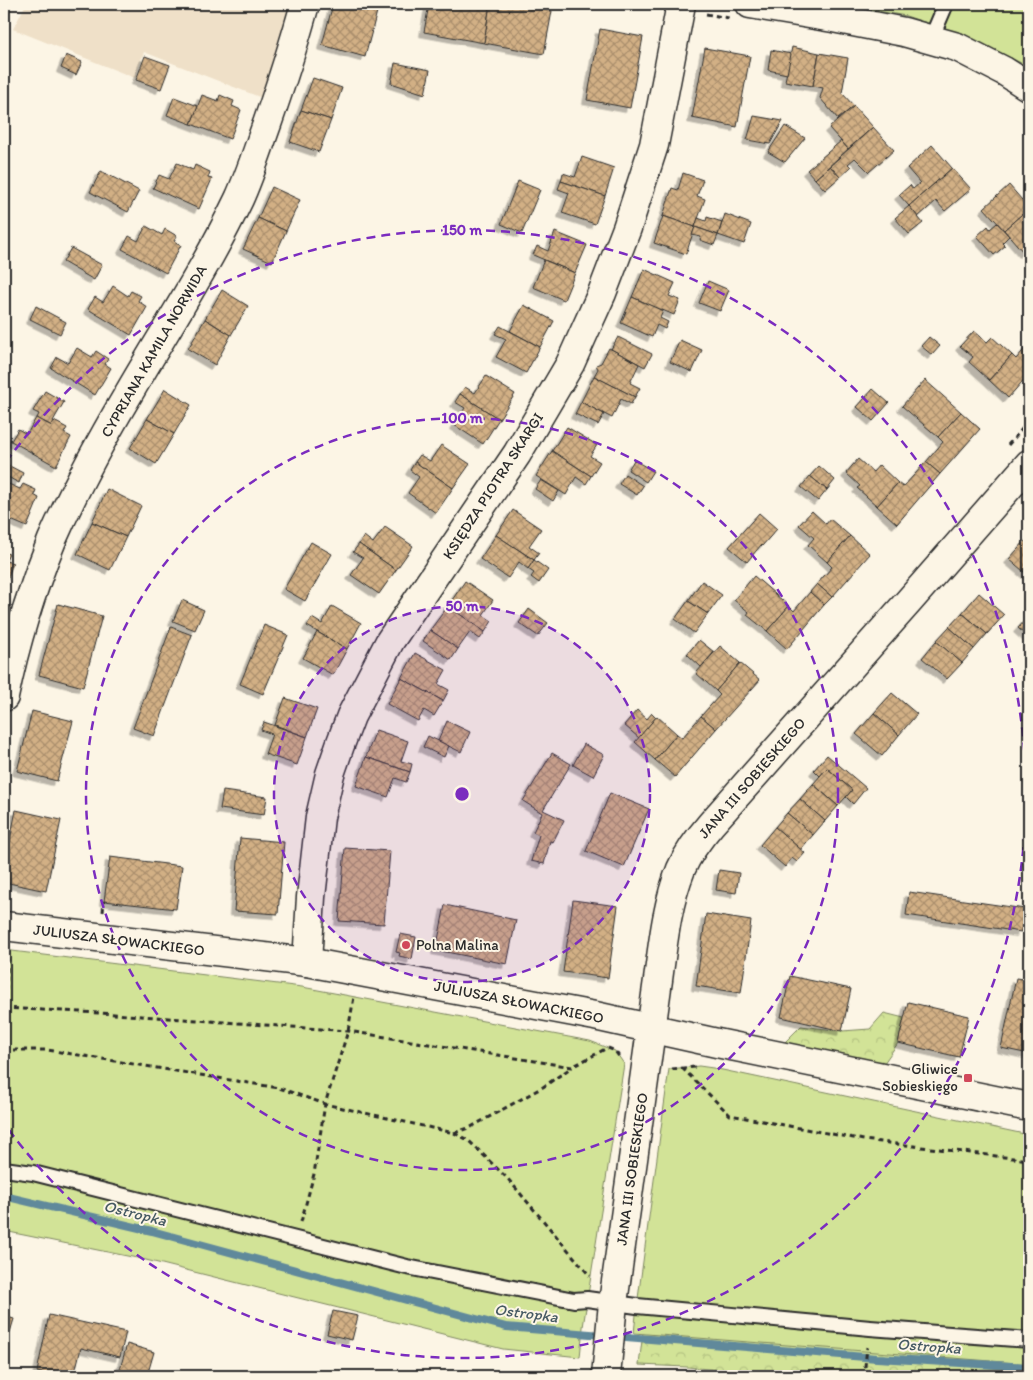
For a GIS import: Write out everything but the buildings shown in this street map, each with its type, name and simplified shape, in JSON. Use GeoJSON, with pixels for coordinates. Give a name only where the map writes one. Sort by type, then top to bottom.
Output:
{"type":"FeatureCollection","features":[{"type":"Feature","properties":{"kind":"street","name":"CYPRIANA KAMILA NORWIDA"},"geometry":{"type":"LineString","coordinates":[[4,697],[19,634],[53,539],[116,415],[212,251],[239,198],[280,88],[305,4]]}},
{"type":"Feature","properties":{"kind":"street","name":"KSIĘDZA PIOTRA SKARGI"},"geometry":{"type":"LineString","coordinates":[[307,962],[311,897],[320,817],[330,774],[351,716],[390,641],[517,454],[570,364],[602,293],[627,228],[654,145],[681,4]]}},
{"type":"Feature","properties":{"kind":"street"},"geometry":{"type":"LineString","coordinates":[[750,4],[833,18],[931,39],[957,47],[1004,71],[1029,87]]}},
{"type":"Feature","properties":{"kind":"street","name":"JANA III SOBIESKIEGO"},"geometry":{"type":"LineString","coordinates":[[607,1368],[600,1301],[651,1028],[666,928],[681,869],[696,843],[711,824],[1029,464]]}},
{"type":"Feature","properties":{"kind":"street","name":"JULIUSZA SŁOWACKIEGO"},"geometry":{"type":"LineString","coordinates":[[4,926],[307,962],[651,1028],[1029,1107]]}},
{"type":"Feature","properties":{"kind":"lane"},"geometry":{"type":"LineString","coordinates":[[931,39],[946,4]]}},
{"type":"Feature","properties":{"kind":"lane"},"geometry":{"type":"LineString","coordinates":[[4,1169],[33,1173],[407,1267],[574,1300],[870,1328],[1029,1340]]}},
{"type":"Feature","properties":{"kind":"path"},"geometry":{"type":"LineString","coordinates":[[4,950],[8,950],[4,1008],[100,1012],[348,1031],[572,1067]]}},
{"type":"Feature","properties":{"kind":"path"},"geometry":{"type":"LineString","coordinates":[[296,1239],[314,1174],[325,1104],[348,1031],[354,997],[345,995]]}},
{"type":"Feature","properties":{"kind":"path"},"geometry":{"type":"LineString","coordinates":[[598,1044],[615,1051],[624,1064]]}},
{"type":"Feature","properties":{"kind":"path"},"geometry":{"type":"LineString","coordinates":[[454,1133],[471,1127],[536,1091],[572,1067],[607,1048]]}},
{"type":"Feature","properties":{"kind":"path"},"geometry":{"type":"LineString","coordinates":[[4,1050],[48,1050],[279,1088],[325,1104],[454,1133],[468,1140],[508,1179],[591,1277],[600,1301]]}},
{"type":"Feature","properties":{"kind":"path"},"geometry":{"type":"LineString","coordinates":[[682,1068],[730,1115],[864,1140],[1029,1160]]}},
{"type":"Feature","properties":{"kind":"path"},"geometry":{"type":"LineString","coordinates":[[591,1277],[592,1267]]}},
{"type":"Feature","properties":{"kind":"path"},"geometry":{"type":"LineString","coordinates":[[864,1375],[868,1340]]}},
{"type":"Feature","properties":{"kind":"shaded area"},"geometry":{"type":"Polygon","coordinates":[[[26,4],[290,4],[262,98],[144,52],[135,78],[13,29],[26,4]]]}},
{"type":"Feature","properties":{"kind":"green space"},"geometry":{"type":"Polygon","coordinates":[[[838,4],[1029,4],[1029,69],[1021,63],[968,37],[906,16],[838,4]]]}},
{"type":"Feature","properties":{"kind":"green space"},"geometry":{"type":"Polygon","coordinates":[[[4,950],[302,987],[590,1041],[615,1051],[624,1064],[580,1357],[503,1349],[142,1259],[4,1231],[4,950]]]}},
{"type":"Feature","properties":{"kind":"green space"},"geometry":{"type":"Polygon","coordinates":[[[884,1013],[904,1018],[898,1043],[884,1063],[784,1043],[801,1026],[842,1031],[870,1029],[884,1013]]]}},
{"type":"Feature","properties":{"kind":"green space"},"geometry":{"type":"Polygon","coordinates":[[[699,1066],[1029,1135],[1029,1364],[634,1333],[669,1069],[699,1066]]]}},
{"type":"Feature","properties":{"kind":"green space"},"geometry":{"type":"Polygon","coordinates":[[[675,1072],[1029,1289],[1029,1376],[782,1376],[687,1367],[639,1365],[675,1072]]]}},
{"type":"Feature","properties":{"kind":"waterway","name":"Ostropka"},"geometry":{"type":"LineString","coordinates":[[4,1196],[152,1231],[506,1327],[877,1358],[1029,1367]]}},
{"type":"Feature","properties":{"kind":"place","name":"Polna Malina"},"geometry":{"type":"Point","coordinates":[406,945]}},
{"type":"Feature","properties":{"kind":"place","name":"Gliwice Sobieskiego"},"geometry":{"type":"Point","coordinates":[968,1078]}}]}
